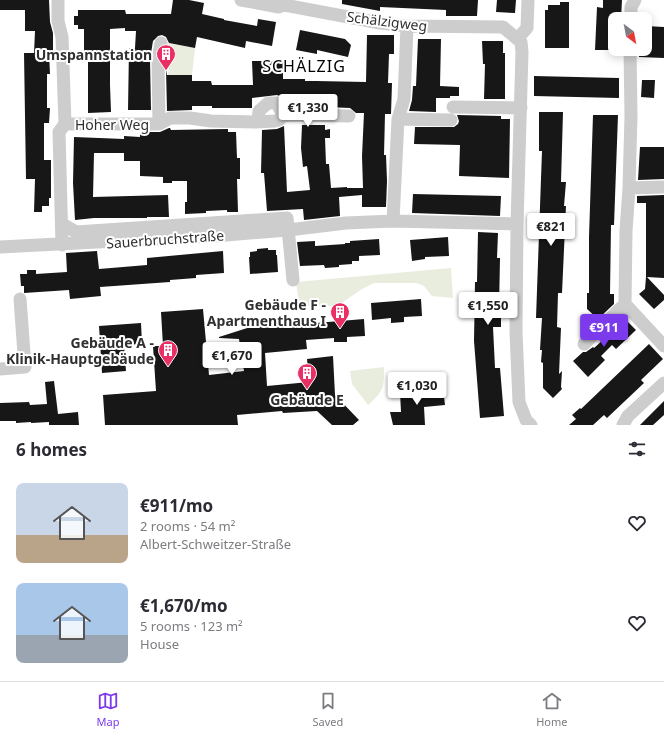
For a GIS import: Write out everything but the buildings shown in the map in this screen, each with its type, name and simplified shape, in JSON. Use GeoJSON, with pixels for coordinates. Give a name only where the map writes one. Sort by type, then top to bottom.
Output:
{"type":"FeatureCollection","features":[{"type":"Feature","properties":{"kind":"street"},"geometry":{"type":"LineString","coordinates":[[58,0],[58,21],[62,37],[65,124],[59,132],[62,245]]}},
{"type":"Feature","properties":{"kind":"street","name":"Schälzigweg"},"geometry":{"type":"LineString","coordinates":[[241,0],[279,7],[283,2],[380,23],[406,26],[503,27],[518,39]]}},
{"type":"Feature","properties":{"kind":"street"},"geometry":{"type":"LineString","coordinates":[[528,0],[527,28],[518,39],[521,42],[522,52],[517,224],[516,332],[519,402],[526,420],[531,425]]}},
{"type":"Feature","properties":{"kind":"street"},"geometry":{"type":"LineString","coordinates":[[631,12],[631,7],[635,0]]}},
{"type":"Feature","properties":{"kind":"street"},"geometry":{"type":"LineString","coordinates":[[406,26],[404,99],[398,120],[393,221],[517,224]]}},
{"type":"Feature","properties":{"kind":"street","name":"Hoher Weg"},"geometry":{"type":"LineString","coordinates":[[159,124],[158,60],[161,43]]}},
{"type":"Feature","properties":{"kind":"street"},"geometry":{"type":"LineString","coordinates":[[630,56],[631,116],[626,231],[625,304],[664,346]]}},
{"type":"Feature","properties":{"kind":"street"},"geometry":{"type":"LineString","coordinates":[[258,122],[259,111],[268,103],[277,103],[281,110],[282,116]]}},
{"type":"Feature","properties":{"kind":"street"},"geometry":{"type":"LineString","coordinates":[[453,107],[521,108]]}},
{"type":"Feature","properties":{"kind":"street","name":"Hoher Weg"},"geometry":{"type":"LineString","coordinates":[[65,124],[159,124],[170,118],[258,122],[275,121],[279,120],[282,116],[293,115],[349,116]]}},
{"type":"Feature","properties":{"kind":"street"},"geometry":{"type":"LineString","coordinates":[[398,120],[451,120]]}},
{"type":"Feature","properties":{"kind":"street"},"geometry":{"type":"LineString","coordinates":[[629,188],[664,187]]}},
{"type":"Feature","properties":{"kind":"street","name":"Sauerbruchstraße"},"geometry":{"type":"LineString","coordinates":[[62,224],[76,232],[287,218],[288,230]]}},
{"type":"Feature","properties":{"kind":"street","name":"Sauerbruchstraße"},"geometry":{"type":"LineString","coordinates":[[0,248],[214,236],[288,230],[346,223],[393,221]]}},
{"type":"Feature","properties":{"kind":"street"},"geometry":{"type":"LineString","coordinates":[[288,230],[293,280]]}},
{"type":"Feature","properties":{"kind":"street"},"geometry":{"type":"LineString","coordinates":[[0,369],[25,367],[20,299]]}},
{"type":"Feature","properties":{"kind":"street"},"geometry":{"type":"LineString","coordinates":[[584,344],[625,304]]}},
{"type":"Feature","properties":{"kind":"street"},"geometry":{"type":"LineString","coordinates":[[623,425],[628,416],[664,382]]}},
{"type":"Feature","properties":{"kind":"shaded area"},"geometry":{"type":"Polygon","coordinates":[[[166,43],[195,48],[192,75],[168,75],[169,68],[164,67],[166,43]]]}},
{"type":"Feature","properties":{"kind":"shaded area"},"geometry":{"type":"Polygon","coordinates":[[[451,268],[453,298],[432,296],[424,286],[416,283],[374,283],[362,289],[337,306],[306,306],[299,303],[296,282],[451,268]]]}},
{"type":"Feature","properties":{"kind":"shaded area"},"geometry":{"type":"Polygon","coordinates":[[[384,367],[382,389],[368,405],[352,384],[350,371],[384,367]]]}},
{"type":"Feature","properties":{"kind":"place","name":"Umspannstation"},"geometry":{"type":"Point","coordinates":[166,71]}},
{"type":"Feature","properties":{"kind":"place","name":"Gebäude F - Apartmenthaus I"},"geometry":{"type":"Point","coordinates":[340,329]}},
{"type":"Feature","properties":{"kind":"place","name":"Gebäude A - Klinik-Hauptgebäude"},"geometry":{"type":"Point","coordinates":[168,367]}},
{"type":"Feature","properties":{"kind":"place","name":"Gebäude E"},"geometry":{"type":"Point","coordinates":[307,390]}},
{"type":"Feature","properties":{"kind":"district","name":"SCHÄLZIG"},"geometry":{"type":"Point","coordinates":[304,66]}}]}
